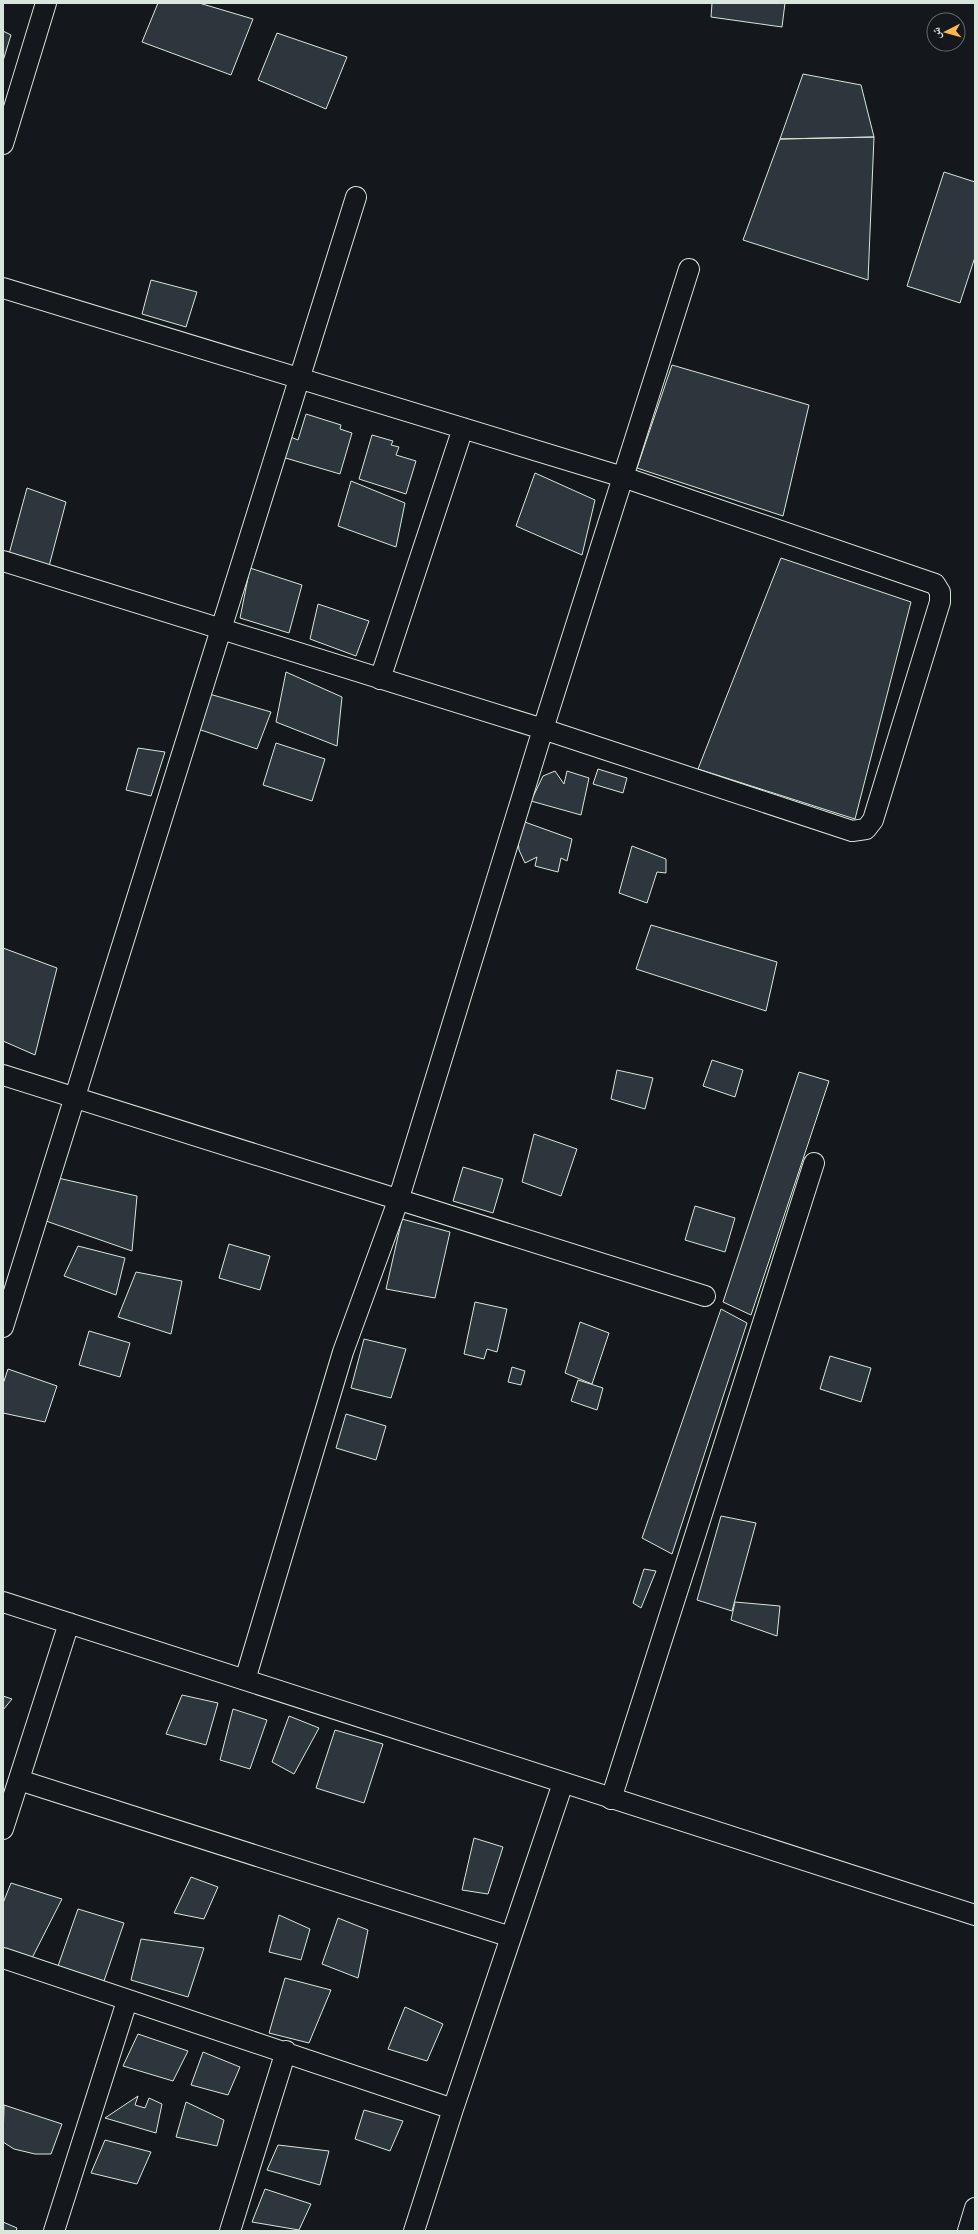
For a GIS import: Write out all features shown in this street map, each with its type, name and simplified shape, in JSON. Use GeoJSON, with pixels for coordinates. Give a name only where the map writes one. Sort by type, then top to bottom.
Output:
{"type":"FeatureCollection","features":[{"type":"Feature","properties":{"kind":"street"},"geometry":{"type":"LineString","coordinates":[[3,144],[46,3]]}},
{"type":"Feature","properties":{"kind":"street"},"geometry":{"type":"LineString","coordinates":[[3,1327],[356,198]]}},
{"type":"Feature","properties":{"kind":"street"},"geometry":{"type":"LineString","coordinates":[[245,1680],[343,1352],[398,1200],[543,729],[689,269]]}},
{"type":"Feature","properties":{"kind":"street"},"geometry":{"type":"LineString","coordinates":[[3,288],[623,477],[935,584],[940,592],[940,602],[927,649],[873,820],[866,829],[852,831],[543,729],[3,561]]}},
{"type":"Feature","properties":{"kind":"street"},"geometry":{"type":"LineString","coordinates":[[380,679],[463,428]]}},
{"type":"Feature","properties":{"kind":"street"},"geometry":{"type":"LineString","coordinates":[[3,1075],[75,1096],[398,1200],[705,1296]]}},
{"type":"Feature","properties":{"kind":"street"},"geometry":{"type":"LineString","coordinates":[[611,1798],[814,1163]]}},
{"type":"Feature","properties":{"kind":"street"},"geometry":{"type":"LineString","coordinates":[[3,1602],[975,1915]]}},
{"type":"Feature","properties":{"kind":"street"},"geometry":{"type":"LineString","coordinates":[[3,1829],[69,1623]]}},
{"type":"Feature","properties":{"kind":"street"},"geometry":{"type":"LineString","coordinates":[[19,1780],[511,1937]]}},
{"type":"Feature","properties":{"kind":"street"},"geometry":{"type":"LineString","coordinates":[[414,2231],[453,2109],[562,1783]]}},
{"type":"Feature","properties":{"kind":"street"},"geometry":{"type":"LineString","coordinates":[[3,1958],[127,2001],[286,2051],[453,2109]]}},
{"type":"Feature","properties":{"kind":"street"},"geometry":{"type":"LineString","coordinates":[[54,2231],[127,2001]]}},
{"type":"Feature","properties":{"kind":"street"},"geometry":{"type":"LineString","coordinates":[[230,2231],[286,2051]]}},
{"type":"Feature","properties":{"kind":"street"},"geometry":{"type":"LineString","coordinates":[[968,2231],[975,2208]]}},
{"type":"Feature","properties":{"kind":"building"},"geometry":{"type":"Polygon","coordinates":[[[158,3],[199,3],[253,19],[231,75],[142,42],[158,3]]]}},
{"type":"Feature","properties":{"kind":"building"},"geometry":{"type":"Polygon","coordinates":[[[712,3],[785,3],[782,27],[711,17],[712,3]]]}},
{"type":"Feature","properties":{"kind":"building"},"geometry":{"type":"Polygon","coordinates":[[[3,31],[11,35],[3,61],[3,31]]]}},
{"type":"Feature","properties":{"kind":"building"},"geometry":{"type":"Polygon","coordinates":[[[277,33],[347,57],[326,109],[258,80],[277,33]]]}},
{"type":"Feature","properties":{"kind":"building"},"geometry":{"type":"Polygon","coordinates":[[[803,74],[861,85],[874,137],[780,139],[803,74]]]}},
{"type":"Feature","properties":{"kind":"building"},"geometry":{"type":"Polygon","coordinates":[[[874,137],[868,280],[743,240],[780,139],[874,137]]]}},
{"type":"Feature","properties":{"kind":"building"},"geometry":{"type":"Polygon","coordinates":[[[944,172],[975,182],[975,257],[960,303],[907,286],[944,172]]]}},
{"type":"Feature","properties":{"kind":"building"},"geometry":{"type":"Polygon","coordinates":[[[151,280],[197,292],[186,327],[142,314],[151,280]]]}},
{"type":"Feature","properties":{"kind":"building"},"geometry":{"type":"Polygon","coordinates":[[[672,365],[809,405],[783,516],[637,468],[672,365]]]}},
{"type":"Feature","properties":{"kind":"building"},"geometry":{"type":"Polygon","coordinates":[[[306,414],[341,425],[340,429],[352,433],[340,474],[282,457],[288,436],[298,440],[306,414]]]}},
{"type":"Feature","properties":{"kind":"building"},"geometry":{"type":"Polygon","coordinates":[[[372,435],[393,441],[391,445],[399,447],[396,455],[416,461],[406,494],[359,479],[372,435]]]}},
{"type":"Feature","properties":{"kind":"building"},"geometry":{"type":"Polygon","coordinates":[[[535,473],[595,500],[582,555],[516,526],[535,473]]]}},
{"type":"Feature","properties":{"kind":"building"},"geometry":{"type":"Polygon","coordinates":[[[351,481],[405,503],[396,547],[338,526],[351,481]]]}},
{"type":"Feature","properties":{"kind":"building"},"geometry":{"type":"Polygon","coordinates":[[[27,488],[66,502],[48,570],[9,554],[27,488]]]}},
{"type":"Feature","properties":{"kind":"building"},"geometry":{"type":"Polygon","coordinates":[[[781,558],[911,602],[855,819],[698,769],[781,558]]]}},
{"type":"Feature","properties":{"kind":"building"},"geometry":{"type":"Polygon","coordinates":[[[250,568],[302,585],[289,633],[240,618],[250,568]]]}},
{"type":"Feature","properties":{"kind":"building"},"geometry":{"type":"Polygon","coordinates":[[[318,604],[369,621],[356,656],[310,639],[318,604]]]}},
{"type":"Feature","properties":{"kind":"building"},"geometry":{"type":"Polygon","coordinates":[[[286,672],[342,697],[337,746],[276,722],[286,672]]]}},
{"type":"Feature","properties":{"kind":"building"},"geometry":{"type":"Polygon","coordinates":[[[206,693],[271,712],[257,749],[195,728],[206,693]]]}},
{"type":"Feature","properties":{"kind":"building"},"geometry":{"type":"Polygon","coordinates":[[[276,743],[325,759],[312,801],[263,785],[276,743]]]}},
{"type":"Feature","properties":{"kind":"building"},"geometry":{"type":"Polygon","coordinates":[[[138,748],[165,752],[151,796],[126,790],[138,748]]]}},
{"type":"Feature","properties":{"kind":"building"},"geometry":{"type":"Polygon","coordinates":[[[598,769],[627,778],[623,793],[593,784],[598,769]]]}},
{"type":"Feature","properties":{"kind":"building"},"geometry":{"type":"Polygon","coordinates":[[[555,771],[564,784],[567,771],[589,778],[581,815],[531,801],[543,776],[555,771]]]}},
{"type":"Feature","properties":{"kind":"building"},"geometry":{"type":"Polygon","coordinates":[[[522,821],[572,839],[567,861],[561,858],[558,872],[535,866],[537,857],[525,863],[519,850],[518,841],[522,821]]]}},
{"type":"Feature","properties":{"kind":"building"},"geometry":{"type":"Polygon","coordinates":[[[632,846],[666,859],[666,873],[657,872],[647,903],[619,893],[632,846]]]}},
{"type":"Feature","properties":{"kind":"building"},"geometry":{"type":"Polygon","coordinates":[[[651,925],[777,962],[766,1011],[636,969],[651,925]]]}},
{"type":"Feature","properties":{"kind":"building"},"geometry":{"type":"Polygon","coordinates":[[[3,948],[57,968],[35,1055],[3,1041],[3,948]]]}},
{"type":"Feature","properties":{"kind":"building"},"geometry":{"type":"Polygon","coordinates":[[[712,1060],[743,1070],[735,1097],[703,1086],[712,1060]]]}},
{"type":"Feature","properties":{"kind":"building"},"geometry":{"type":"Polygon","coordinates":[[[617,1070],[653,1078],[645,1109],[611,1099],[617,1070]]]}},
{"type":"Feature","properties":{"kind":"building"},"geometry":{"type":"Polygon","coordinates":[[[799,1072],[829,1081],[751,1315],[723,1302],[799,1072]]]}},
{"type":"Feature","properties":{"kind":"building"},"geometry":{"type":"Polygon","coordinates":[[[534,1134],[577,1149],[561,1196],[522,1182],[534,1134]]]}},
{"type":"Feature","properties":{"kind":"building"},"geometry":{"type":"Polygon","coordinates":[[[463,1167],[503,1179],[493,1213],[453,1201],[463,1167]]]}},
{"type":"Feature","properties":{"kind":"building"},"geometry":{"type":"Polygon","coordinates":[[[58,1178],[137,1196],[132,1251],[46,1221],[58,1178]]]}},
{"type":"Feature","properties":{"kind":"building"},"geometry":{"type":"Polygon","coordinates":[[[695,1206],[735,1218],[725,1252],[685,1240],[695,1206]]]}},
{"type":"Feature","properties":{"kind":"building"},"geometry":{"type":"Polygon","coordinates":[[[402,1219],[450,1232],[435,1298],[386,1289],[402,1219]]]}},
{"type":"Feature","properties":{"kind":"building"},"geometry":{"type":"Polygon","coordinates":[[[229,1244],[270,1256],[260,1290],[219,1278],[229,1244]]]}},
{"type":"Feature","properties":{"kind":"building"},"geometry":{"type":"Polygon","coordinates":[[[78,1246],[125,1258],[116,1295],[64,1276],[78,1246]]]}},
{"type":"Feature","properties":{"kind":"building"},"geometry":{"type":"Polygon","coordinates":[[[136,1272],[182,1281],[171,1334],[118,1317],[136,1272]]]}},
{"type":"Feature","properties":{"kind":"building"},"geometry":{"type":"Polygon","coordinates":[[[475,1302],[507,1309],[497,1352],[487,1349],[484,1359],[464,1354],[475,1302]]]}},
{"type":"Feature","properties":{"kind":"building"},"geometry":{"type":"Polygon","coordinates":[[[721,1309],[747,1323],[672,1554],[642,1538],[721,1309]]]}},
{"type":"Feature","properties":{"kind":"building"},"geometry":{"type":"Polygon","coordinates":[[[580,1322],[609,1333],[592,1384],[565,1373],[580,1322]]]}},
{"type":"Feature","properties":{"kind":"building"},"geometry":{"type":"Polygon","coordinates":[[[89,1331],[130,1343],[120,1377],[79,1365],[89,1331]]]}},
{"type":"Feature","properties":{"kind":"building"},"geometry":{"type":"Polygon","coordinates":[[[364,1339],[406,1349],[391,1398],[351,1388],[364,1339]]]}},
{"type":"Feature","properties":{"kind":"building"},"geometry":{"type":"Polygon","coordinates":[[[830,1356],[871,1368],[861,1402],[820,1389],[830,1356]]]}},
{"type":"Feature","properties":{"kind":"building"},"geometry":{"type":"Polygon","coordinates":[[[512,1367],[525,1371],[521,1385],[508,1382],[512,1367]]]}},
{"type":"Feature","properties":{"kind":"building"},"geometry":{"type":"Polygon","coordinates":[[[8,1369],[57,1386],[45,1422],[3,1413],[3,1384],[8,1369]]]}},
{"type":"Feature","properties":{"kind":"building"},"geometry":{"type":"Polygon","coordinates":[[[578,1380],[603,1388],[597,1410],[571,1401],[578,1380]]]}},
{"type":"Feature","properties":{"kind":"building"},"geometry":{"type":"Polygon","coordinates":[[[346,1414],[386,1426],[376,1460],[336,1448],[346,1414]]]}},
{"type":"Feature","properties":{"kind":"building"},"geometry":{"type":"Polygon","coordinates":[[[721,1516],[756,1523],[732,1611],[697,1600],[721,1516]]]}},
{"type":"Feature","properties":{"kind":"building"},"geometry":{"type":"Polygon","coordinates":[[[644,1569],[656,1571],[641,1608],[633,1603],[644,1569]]]}},
{"type":"Feature","properties":{"kind":"building"},"geometry":{"type":"Polygon","coordinates":[[[735,1602],[780,1606],[777,1636],[731,1620],[735,1602]]]}},
{"type":"Feature","properties":{"kind":"building"},"geometry":{"type":"Polygon","coordinates":[[[182,1695],[218,1703],[206,1745],[166,1734],[182,1695]]]}},
{"type":"Feature","properties":{"kind":"building"},"geometry":{"type":"Polygon","coordinates":[[[3,1696],[12,1699],[3,1710],[3,1696]]]}},
{"type":"Feature","properties":{"kind":"building"},"geometry":{"type":"Polygon","coordinates":[[[233,1709],[267,1720],[250,1769],[220,1760],[233,1709]]]}},
{"type":"Feature","properties":{"kind":"building"},"geometry":{"type":"Polygon","coordinates":[[[289,1716],[319,1728],[294,1774],[272,1762],[289,1716]]]}},
{"type":"Feature","properties":{"kind":"building"},"geometry":{"type":"Polygon","coordinates":[[[335,1730],[383,1744],[364,1803],[316,1788],[335,1730]]]}},
{"type":"Feature","properties":{"kind":"building"},"geometry":{"type":"Polygon","coordinates":[[[474,1838],[503,1847],[488,1894],[462,1890],[474,1838]]]}},
{"type":"Feature","properties":{"kind":"building"},"geometry":{"type":"Polygon","coordinates":[[[191,1877],[218,1887],[204,1919],[174,1913],[191,1877]]]}},
{"type":"Feature","properties":{"kind":"building"},"geometry":{"type":"Polygon","coordinates":[[[11,1883],[62,1899],[31,1960],[3,1951],[3,1903],[11,1883]]]}},
{"type":"Feature","properties":{"kind":"building"},"geometry":{"type":"Polygon","coordinates":[[[78,1909],[124,1923],[104,1981],[58,1966],[78,1909]]]}},
{"type":"Feature","properties":{"kind":"building"},"geometry":{"type":"Polygon","coordinates":[[[279,1915],[310,1929],[301,1960],[269,1952],[279,1915]]]}},
{"type":"Feature","properties":{"kind":"building"},"geometry":{"type":"Polygon","coordinates":[[[338,1918],[368,1930],[358,1978],[322,1964],[338,1918]]]}},
{"type":"Feature","properties":{"kind":"building"},"geometry":{"type":"Polygon","coordinates":[[[141,1939],[204,1948],[188,1997],[131,1980],[141,1939]]]}},
{"type":"Feature","properties":{"kind":"building"},"geometry":{"type":"Polygon","coordinates":[[[285,1978],[331,1990],[309,2043],[269,2033],[285,1978]]]}},
{"type":"Feature","properties":{"kind":"building"},"geometry":{"type":"Polygon","coordinates":[[[405,2007],[443,2024],[427,2061],[388,2049],[405,2007]]]}},
{"type":"Feature","properties":{"kind":"building"},"geometry":{"type":"Polygon","coordinates":[[[138,2034],[188,2051],[173,2081],[123,2066],[138,2034]]]}},
{"type":"Feature","properties":{"kind":"building"},"geometry":{"type":"Polygon","coordinates":[[[203,2052],[240,2067],[228,2095],[191,2085],[203,2052]]]}},
{"type":"Feature","properties":{"kind":"building"},"geometry":{"type":"Polygon","coordinates":[[[138,2096],[135,2105],[145,2108],[149,2098],[162,2104],[156,2133],[105,2118],[138,2096]]]}},
{"type":"Feature","properties":{"kind":"building"},"geometry":{"type":"Polygon","coordinates":[[[186,2102],[224,2120],[217,2146],[176,2137],[186,2102]]]}},
{"type":"Feature","properties":{"kind":"building"},"geometry":{"type":"Polygon","coordinates":[[[4,2105],[62,2124],[51,2154],[35,2154],[14,2149],[3,2142],[4,2105]]]}},
{"type":"Feature","properties":{"kind":"building"},"geometry":{"type":"Polygon","coordinates":[[[364,2110],[403,2121],[390,2151],[355,2139],[364,2110]]]}},
{"type":"Feature","properties":{"kind":"building"},"geometry":{"type":"Polygon","coordinates":[[[105,2140],[151,2152],[137,2184],[91,2173],[105,2140]]]}},
{"type":"Feature","properties":{"kind":"building"},"geometry":{"type":"Polygon","coordinates":[[[278,2145],[329,2151],[320,2185],[267,2170],[278,2145]]]}},
{"type":"Feature","properties":{"kind":"building"},"geometry":{"type":"Polygon","coordinates":[[[265,2189],[311,2204],[299,2230],[252,2222],[265,2189]]]}},
{"type":"Feature","properties":{"kind":"building"},"geometry":{"type":"Polygon","coordinates":[[[3,2222],[17,2228],[16,2231],[3,2231],[3,2222]]]}}]}
